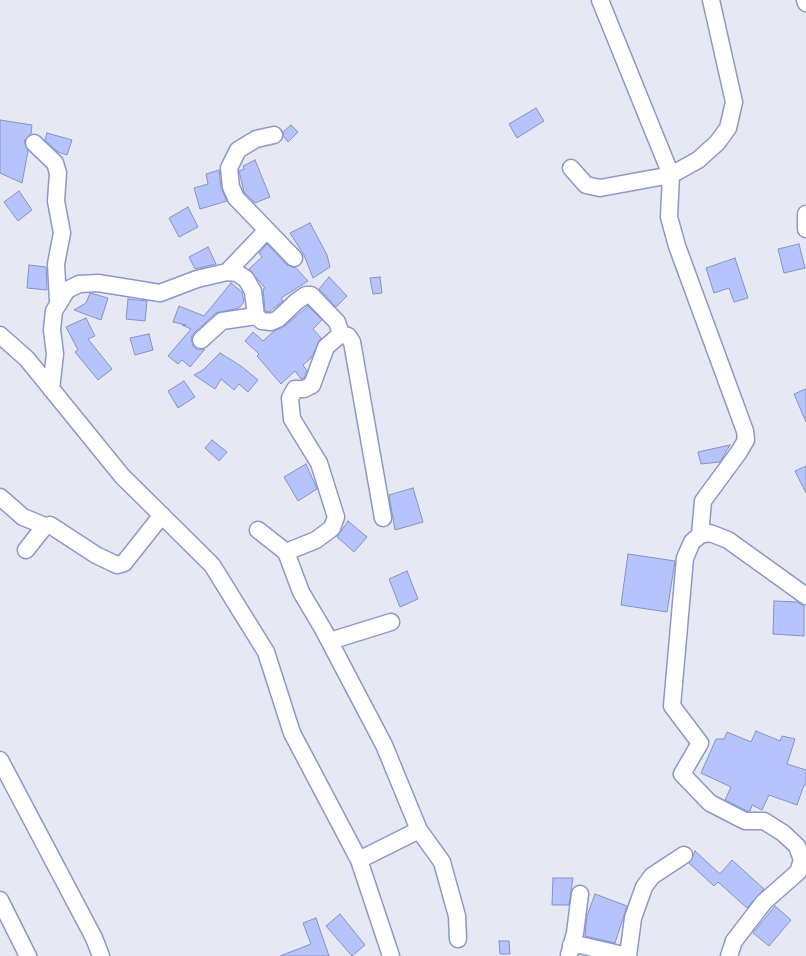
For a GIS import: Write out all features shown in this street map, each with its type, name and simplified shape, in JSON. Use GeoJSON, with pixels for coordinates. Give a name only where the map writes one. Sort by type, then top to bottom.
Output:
{"type":"FeatureCollection","features":[{"type":"Feature","properties":{"kind":"street"},"geometry":{"type":"LineString","coordinates":[[600,0],[671,175],[669,217],[745,430],[746,440],[703,501],[700,535]]}},
{"type":"Feature","properties":{"kind":"street"},"geometry":{"type":"LineString","coordinates":[[571,168],[586,185],[600,188],[671,175],[698,160],[717,143],[728,128],[734,102],[711,0]]}},
{"type":"Feature","properties":{"kind":"street"},"geometry":{"type":"LineString","coordinates":[[274,135],[256,139],[238,150],[229,168],[231,187],[236,198],[294,258]]}},
{"type":"Feature","properties":{"kind":"street"},"geometry":{"type":"LineString","coordinates":[[34,143],[55,163],[58,173],[56,201],[62,233],[56,264],[58,301]]}},
{"type":"Feature","properties":{"kind":"street"},"geometry":{"type":"LineString","coordinates":[[806,214],[806,229]]}},
{"type":"Feature","properties":{"kind":"street"},"geometry":{"type":"LineString","coordinates":[[227,272],[267,230]]}},
{"type":"Feature","properties":{"kind":"street"},"geometry":{"type":"LineString","coordinates":[[52,389],[55,354],[52,330],[54,311],[58,301],[67,290],[79,284],[98,283],[160,293],[197,279],[227,272],[237,273],[246,279],[253,291],[256,316],[262,321],[271,322],[278,320],[306,295],[311,295],[337,322],[340,334]]}},
{"type":"Feature","properties":{"kind":"street"},"geometry":{"type":"LineString","coordinates":[[201,340],[222,321],[256,316]]}},
{"type":"Feature","properties":{"kind":"street"},"geometry":{"type":"LineString","coordinates":[[340,334],[348,336],[352,342],[384,518]]}},
{"type":"Feature","properties":{"kind":"street"},"geometry":{"type":"LineString","coordinates":[[286,552],[316,540],[332,528],[336,517],[319,463],[292,419],[290,398],[295,389],[304,389],[312,385],[326,347],[340,334]]}},
{"type":"Feature","properties":{"kind":"street"},"geometry":{"type":"LineString","coordinates":[[0,335],[27,359],[122,476],[212,565],[266,652],[292,733],[359,860],[391,956]]}},
{"type":"Feature","properties":{"kind":"street"},"geometry":{"type":"LineString","coordinates":[[0,498],[23,517],[45,526]]}},
{"type":"Feature","properties":{"kind":"street"},"geometry":{"type":"LineString","coordinates":[[26,550],[45,526],[50,524],[96,555],[118,565],[124,563],[133,554],[162,515]]}},
{"type":"Feature","properties":{"kind":"street"},"geometry":{"type":"LineString","coordinates":[[258,530],[286,552],[301,592],[330,641],[384,745],[420,830],[442,862],[457,916],[458,939]]}},
{"type":"Feature","properties":{"kind":"street"},"geometry":{"type":"LineString","coordinates":[[729,956],[734,941],[764,902],[798,872],[802,860],[797,846],[783,833],[764,821],[745,821],[710,803],[682,774],[700,743],[672,706],[672,682],[684,558],[692,542],[700,535],[710,533],[728,540],[806,596]]}},
{"type":"Feature","properties":{"kind":"street"},"geometry":{"type":"LineString","coordinates":[[330,641],[391,622]]}},
{"type":"Feature","properties":{"kind":"street"},"geometry":{"type":"LineString","coordinates":[[0,760],[94,938],[101,956]]}},
{"type":"Feature","properties":{"kind":"street"},"geometry":{"type":"LineString","coordinates":[[359,860],[420,830]]}},
{"type":"Feature","properties":{"kind":"street"},"geometry":{"type":"LineString","coordinates":[[570,950],[580,945],[628,956],[633,918],[644,887],[652,876],[684,855]]}},
{"type":"Feature","properties":{"kind":"street"},"geometry":{"type":"LineString","coordinates":[[570,950],[580,894]]}},
{"type":"Feature","properties":{"kind":"street"},"geometry":{"type":"LineString","coordinates":[[0,900],[28,956]]}},
{"type":"Feature","properties":{"kind":"building"},"geometry":{"type":"Polygon","coordinates":[[[536,108],[544,121],[517,138],[509,124],[536,108]]]}},
{"type":"Feature","properties":{"kind":"building"},"geometry":{"type":"Polygon","coordinates":[[[0,120],[32,125],[31,134],[24,141],[28,151],[22,183],[0,173],[0,120]]]}},
{"type":"Feature","properties":{"kind":"building"},"geometry":{"type":"Polygon","coordinates":[[[291,125],[298,132],[288,142],[283,132],[291,125]]]}},
{"type":"Feature","properties":{"kind":"building"},"geometry":{"type":"Polygon","coordinates":[[[47,133],[72,140],[67,155],[58,152],[45,140],[47,133]]]}},
{"type":"Feature","properties":{"kind":"building"},"geometry":{"type":"Polygon","coordinates":[[[255,160],[270,197],[255,203],[244,192],[239,171],[244,169],[243,166],[255,160]]]}},
{"type":"Feature","properties":{"kind":"building"},"geometry":{"type":"Polygon","coordinates":[[[219,170],[221,188],[227,201],[200,209],[194,188],[208,184],[206,174],[219,170]]]}},
{"type":"Feature","properties":{"kind":"building"},"geometry":{"type":"Polygon","coordinates":[[[19,191],[32,210],[18,221],[4,202],[19,191]]]}},
{"type":"Feature","properties":{"kind":"building"},"geometry":{"type":"Polygon","coordinates":[[[188,207],[198,227],[179,237],[169,218],[188,207]]]}},
{"type":"Feature","properties":{"kind":"building"},"geometry":{"type":"Polygon","coordinates":[[[310,223],[327,255],[330,267],[313,278],[304,255],[290,233],[310,223]]]}},
{"type":"Feature","properties":{"kind":"building"},"geometry":{"type":"Polygon","coordinates":[[[267,244],[287,265],[296,268],[308,281],[281,298],[283,301],[269,312],[265,311],[263,289],[265,288],[249,269],[262,257],[259,253],[267,244]]]}},
{"type":"Feature","properties":{"kind":"building"},"geometry":{"type":"Polygon","coordinates":[[[799,244],[805,268],[784,273],[778,249],[799,244]]]}},
{"type":"Feature","properties":{"kind":"building"},"geometry":{"type":"Polygon","coordinates":[[[208,247],[216,264],[195,269],[189,257],[208,247]]]}},
{"type":"Feature","properties":{"kind":"building"},"geometry":{"type":"Polygon","coordinates":[[[735,258],[748,298],[734,302],[729,288],[714,293],[706,268],[735,258]]]}},
{"type":"Feature","properties":{"kind":"building"},"geometry":{"type":"Polygon","coordinates":[[[29,265],[46,267],[47,290],[27,288],[29,265]]]}},
{"type":"Feature","properties":{"kind":"building"},"geometry":{"type":"Polygon","coordinates":[[[329,277],[347,296],[336,307],[319,289],[329,277]]]}},
{"type":"Feature","properties":{"kind":"building"},"geometry":{"type":"Polygon","coordinates":[[[380,277],[382,293],[373,294],[370,278],[380,277]]]}},
{"type":"Feature","properties":{"kind":"building"},"geometry":{"type":"Polygon","coordinates":[[[231,283],[242,292],[244,302],[239,308],[216,313],[194,333],[191,337],[193,346],[198,350],[205,349],[190,367],[182,360],[178,364],[168,356],[191,329],[182,325],[186,325],[173,322],[179,306],[204,316],[231,283]]]}},
{"type":"Feature","properties":{"kind":"building"},"geometry":{"type":"Polygon","coordinates":[[[90,293],[108,298],[101,320],[74,310],[86,303],[90,293]]]}},
{"type":"Feature","properties":{"kind":"building"},"geometry":{"type":"Polygon","coordinates":[[[128,299],[147,301],[145,321],[126,319],[128,299]]]}},
{"type":"Feature","properties":{"kind":"building"},"geometry":{"type":"Polygon","coordinates":[[[308,306],[322,320],[313,329],[321,338],[311,358],[303,365],[307,371],[304,378],[301,379],[295,371],[281,384],[257,356],[259,354],[245,341],[253,332],[263,341],[274,331],[285,326],[308,306]]]}},
{"type":"Feature","properties":{"kind":"building"},"geometry":{"type":"Polygon","coordinates":[[[86,318],[95,336],[88,339],[112,369],[98,380],[75,352],[78,350],[66,327],[86,318]]]}},
{"type":"Feature","properties":{"kind":"building"},"geometry":{"type":"Polygon","coordinates":[[[149,334],[153,350],[135,355],[130,338],[149,334]]]}},
{"type":"Feature","properties":{"kind":"building"},"geometry":{"type":"Polygon","coordinates":[[[220,353],[241,366],[258,380],[248,392],[239,384],[234,390],[221,379],[215,389],[194,375],[203,370],[220,353]]]}},
{"type":"Feature","properties":{"kind":"building"},"geometry":{"type":"Polygon","coordinates":[[[184,381],[195,397],[178,408],[168,391],[184,381]]]}},
{"type":"Feature","properties":{"kind":"building"},"geometry":{"type":"Polygon","coordinates":[[[806,389],[806,422],[794,394],[806,389]]]}},
{"type":"Feature","properties":{"kind":"building"},"geometry":{"type":"Polygon","coordinates":[[[212,440],[227,452],[219,461],[205,448],[212,440]]]}},
{"type":"Feature","properties":{"kind":"building"},"geometry":{"type":"Polygon","coordinates":[[[730,445],[720,462],[701,464],[698,452],[730,445]]]}},
{"type":"Feature","properties":{"kind":"building"},"geometry":{"type":"Polygon","coordinates":[[[306,464],[317,489],[298,501],[284,477],[306,464]]]}},
{"type":"Feature","properties":{"kind":"building"},"geometry":{"type":"Polygon","coordinates":[[[806,466],[806,493],[795,471],[806,466]]]}},
{"type":"Feature","properties":{"kind":"building"},"geometry":{"type":"Polygon","coordinates":[[[413,488],[423,522],[395,530],[389,495],[413,488]]]}},
{"type":"Feature","properties":{"kind":"building"},"geometry":{"type":"Polygon","coordinates":[[[348,521],[367,537],[354,552],[337,537],[348,521]]]}},
{"type":"Feature","properties":{"kind":"building"},"geometry":{"type":"Polygon","coordinates":[[[628,554],[675,561],[667,612],[621,605],[628,554]]]}},
{"type":"Feature","properties":{"kind":"building"},"geometry":{"type":"Polygon","coordinates":[[[407,571],[418,599],[400,607],[389,579],[407,571]]]}},
{"type":"Feature","properties":{"kind":"building"},"geometry":{"type":"Polygon","coordinates":[[[774,601],[797,602],[804,606],[804,636],[773,634],[774,601]]]}},
{"type":"Feature","properties":{"kind":"building"},"geometry":{"type":"Polygon","coordinates":[[[756,731],[780,741],[782,736],[795,739],[787,764],[806,770],[806,785],[804,785],[797,805],[769,795],[762,810],[752,805],[750,811],[747,811],[725,800],[731,787],[701,773],[716,739],[724,739],[727,732],[751,742],[756,731]]]}},
{"type":"Feature","properties":{"kind":"building"},"geometry":{"type":"Polygon","coordinates":[[[695,851],[720,874],[732,860],[764,889],[747,908],[718,882],[714,886],[689,863],[695,851]]]}},
{"type":"Feature","properties":{"kind":"building"},"geometry":{"type":"Polygon","coordinates":[[[553,878],[573,878],[569,905],[552,905],[553,878]]]}},
{"type":"Feature","properties":{"kind":"building"},"geometry":{"type":"Polygon","coordinates":[[[595,894],[627,906],[615,943],[585,936],[587,916],[595,894]]]}},
{"type":"Feature","properties":{"kind":"building"},"geometry":{"type":"Polygon","coordinates":[[[775,906],[791,920],[769,946],[753,933],[775,906]]]}},
{"type":"Feature","properties":{"kind":"building"},"geometry":{"type":"Polygon","coordinates":[[[340,914],[365,945],[352,956],[326,926],[340,914]]]}},
{"type":"Feature","properties":{"kind":"building"},"geometry":{"type":"Polygon","coordinates":[[[316,918],[329,956],[280,956],[311,944],[303,923],[316,918]]]}},
{"type":"Feature","properties":{"kind":"building"},"geometry":{"type":"Polygon","coordinates":[[[499,941],[509,941],[510,954],[500,954],[499,941]]]}}]}
